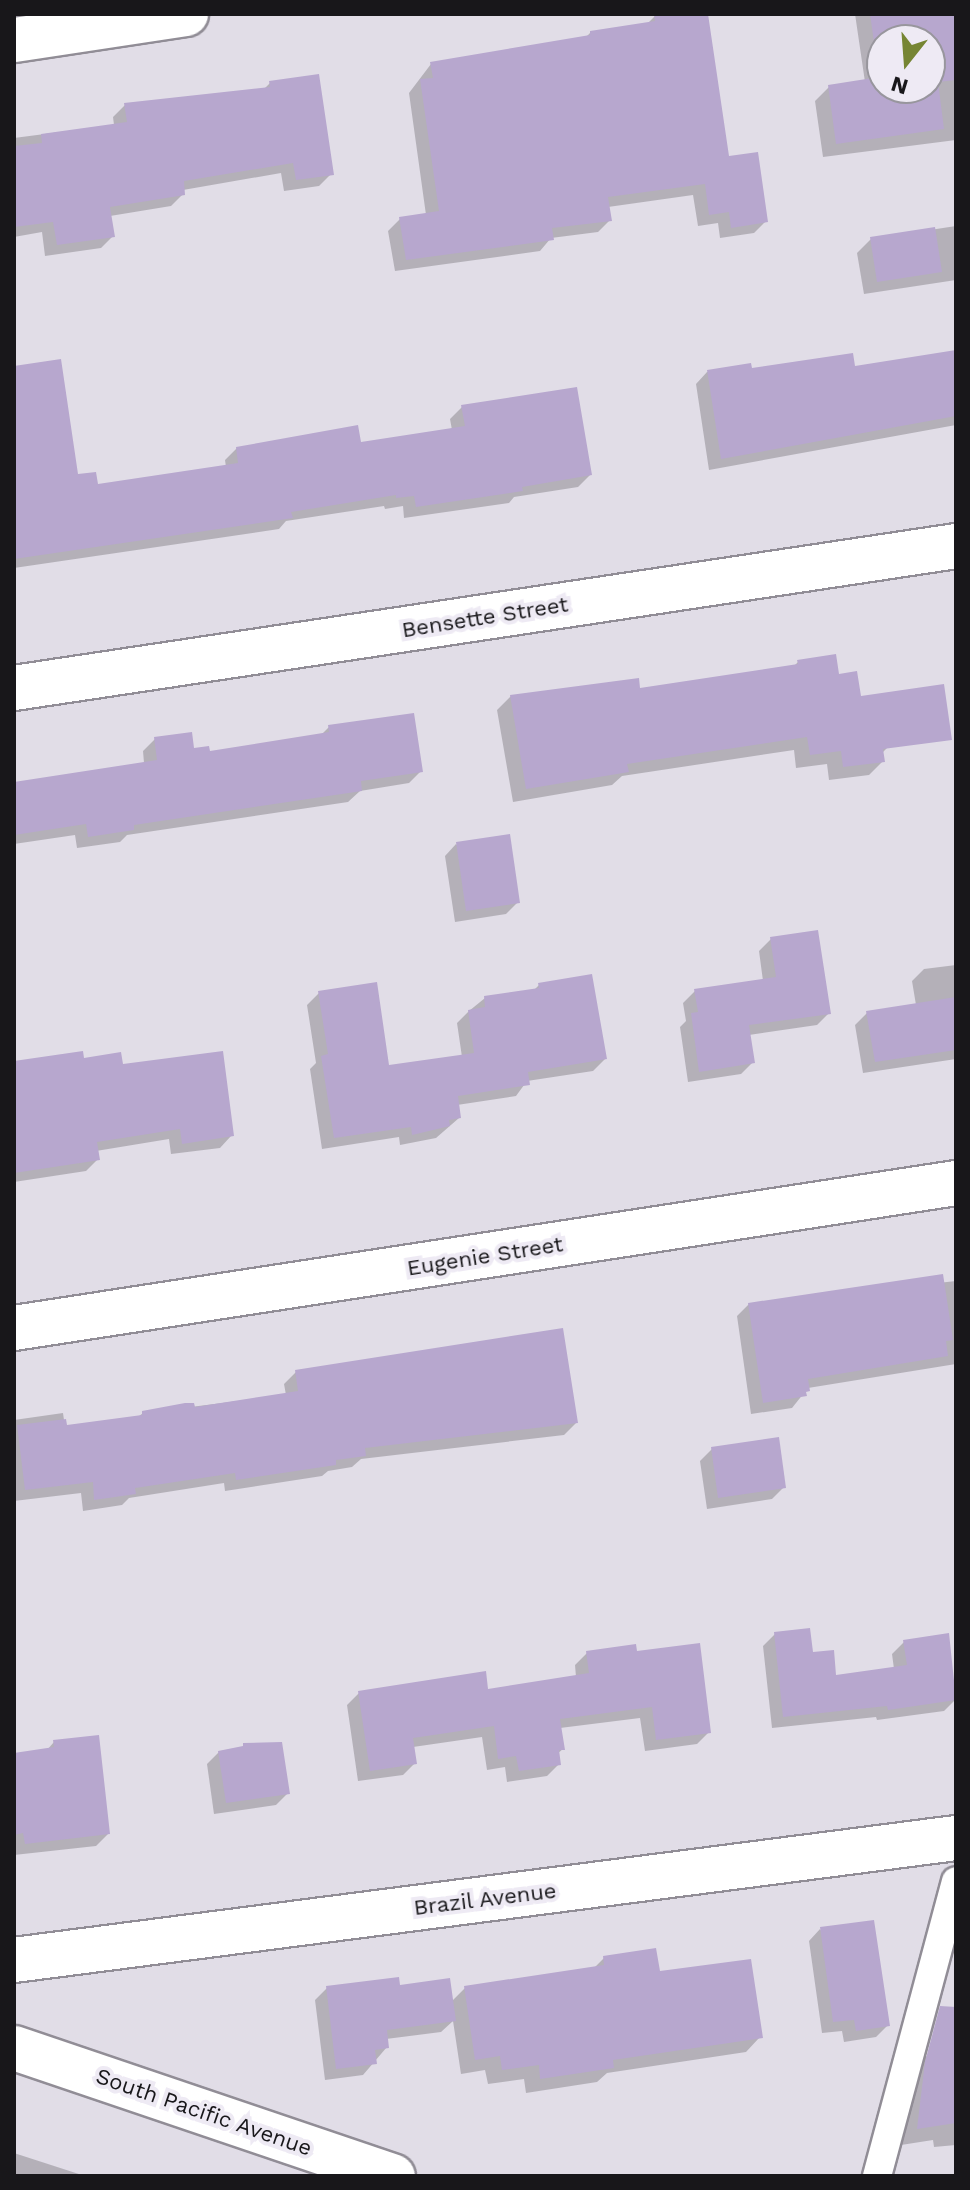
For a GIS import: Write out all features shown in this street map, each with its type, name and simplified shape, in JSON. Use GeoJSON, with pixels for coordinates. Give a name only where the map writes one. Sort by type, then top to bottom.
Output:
{"type":"FeatureCollection","features":[{"type":"Feature","properties":{"kind":"street"},"geometry":{"type":"LineString","coordinates":[[14,40],[186,14]]}},
{"type":"Feature","properties":{"kind":"street","name":"Bensette Street"},"geometry":{"type":"LineString","coordinates":[[14,688],[956,546]]}},
{"type":"Feature","properties":{"kind":"street","name":"Eugenie Street"},"geometry":{"type":"LineString","coordinates":[[14,1328],[956,1183]]}},
{"type":"Feature","properties":{"kind":"street","name":"Brazil Avenue"},"geometry":{"type":"LineString","coordinates":[[14,1960],[956,1838]]}},
{"type":"Feature","properties":{"kind":"street","name":"South Pacific Avenue"},"geometry":{"type":"LineString","coordinates":[[14,2048],[393,2176]]}},
{"type":"Feature","properties":{"kind":"lane"},"geometry":{"type":"LineString","coordinates":[[877,2176],[956,1881]]}},
{"type":"Feature","properties":{"kind":"building"},"geometry":{"type":"Polygon","coordinates":[[[654,14],[708,14],[729,156],[758,152],[768,222],[731,228],[729,212],[709,215],[705,184],[608,197],[612,221],[552,228],[554,240],[406,260],[399,217],[439,211],[420,79],[433,78],[430,62],[590,35],[590,31],[655,21],[654,14]]]}},
{"type":"Feature","properties":{"kind":"building"},"geometry":{"type":"Polygon","coordinates":[[[870,14],[956,14],[956,80],[946,81],[946,24],[871,24],[870,14]]]}},
{"type":"Feature","properties":{"kind":"building"},"geometry":{"type":"Polygon","coordinates":[[[319,74],[334,175],[296,180],[293,163],[184,181],[185,195],[110,207],[115,237],[57,245],[53,222],[14,227],[14,146],[42,143],[41,134],[127,122],[124,103],[270,87],[269,81],[319,74]]]}},
{"type":"Feature","properties":{"kind":"building"},"geometry":{"type":"Polygon","coordinates":[[[866,79],[866,104],[941,104],[944,129],[836,144],[828,85],[866,79]]]}},
{"type":"Feature","properties":{"kind":"building"},"geometry":{"type":"Polygon","coordinates":[[[935,227],[942,272],[877,282],[870,237],[935,227]]]}},
{"type":"Feature","properties":{"kind":"building"},"geometry":{"type":"Polygon","coordinates":[[[956,350],[956,416],[721,459],[707,370],[751,363],[752,368],[853,353],[855,366],[956,350]]]}},
{"type":"Feature","properties":{"kind":"building"},"geometry":{"type":"Polygon","coordinates":[[[61,359],[78,474],[96,472],[98,484],[238,463],[236,447],[358,425],[361,442],[465,426],[461,405],[577,387],[592,475],[522,487],[523,491],[416,507],[414,496],[396,498],[396,495],[291,512],[293,518],[14,559],[14,366],[61,359]]]}},
{"type":"Feature","properties":{"kind":"building"},"geometry":{"type":"Polygon","coordinates":[[[836,654],[839,674],[857,671],[861,696],[944,684],[952,740],[883,749],[885,762],[843,767],[841,751],[810,755],[807,737],[627,764],[629,772],[526,789],[510,695],[639,678],[640,688],[798,664],[797,660],[836,654]]]}},
{"type":"Feature","properties":{"kind":"building"},"geometry":{"type":"Polygon","coordinates":[[[414,713],[423,772],[361,781],[362,791],[134,825],[134,830],[88,837],[86,824],[14,835],[14,782],[157,760],[154,737],[192,732],[194,748],[209,746],[210,751],[329,732],[328,725],[414,713]]]}},
{"type":"Feature","properties":{"kind":"building"},"geometry":{"type":"Polygon","coordinates":[[[510,834],[520,903],[466,911],[456,842],[510,834]]]}},
{"type":"Feature","properties":{"kind":"building"},"geometry":{"type":"Polygon","coordinates":[[[818,930],[831,1014],[749,1025],[755,1063],[699,1072],[691,1013],[698,1012],[694,989],[776,977],[770,937],[818,930]]]}},
{"type":"Feature","properties":{"kind":"building"},"geometry":{"type":"Polygon","coordinates":[[[592,974],[607,1059],[528,1072],[530,1085],[458,1096],[461,1118],[449,1120],[450,1126],[412,1135],[411,1127],[334,1138],[321,1056],[328,1054],[318,991],[377,982],[389,1065],[474,1053],[468,1010],[485,1007],[484,996],[539,988],[538,983],[592,974]]]}},
{"type":"Feature","properties":{"kind":"building"},"geometry":{"type":"Polygon","coordinates":[[[956,997],[956,1050],[875,1062],[866,1011],[956,997]]]}},
{"type":"Feature","properties":{"kind":"building"},"geometry":{"type":"Polygon","coordinates":[[[83,1051],[84,1058],[121,1052],[123,1064],[223,1051],[234,1136],[182,1144],[180,1129],[97,1142],[100,1160],[14,1173],[14,1061],[83,1051]]]}},
{"type":"Feature","properties":{"kind":"building"},"geometry":{"type":"Polygon","coordinates":[[[943,1274],[953,1340],[946,1341],[948,1356],[808,1379],[810,1391],[806,1392],[807,1396],[763,1403],[748,1303],[943,1274]]]}},
{"type":"Feature","properties":{"kind":"building"},"geometry":{"type":"Polygon","coordinates":[[[563,1328],[578,1423],[365,1448],[366,1456],[336,1460],[336,1465],[236,1480],[235,1473],[135,1488],[136,1494],[94,1500],[93,1482],[25,1490],[17,1425],[66,1419],[67,1425],[142,1415],[142,1411],[185,1403],[194,1403],[195,1407],[298,1391],[295,1370],[563,1328]]]}},
{"type":"Feature","properties":{"kind":"building"},"geometry":{"type":"Polygon","coordinates":[[[779,1437],[786,1488],[718,1498],[711,1447],[779,1437]]]}},
{"type":"Feature","properties":{"kind":"building"},"geometry":{"type":"Polygon","coordinates":[[[810,1628],[813,1652],[834,1650],[836,1675],[907,1665],[903,1640],[949,1633],[956,1700],[888,1710],[887,1706],[783,1717],[774,1632],[810,1628]]]}},
{"type":"Feature","properties":{"kind":"building"},"geometry":{"type":"Polygon","coordinates":[[[700,1643],[711,1733],[656,1740],[652,1707],[560,1719],[565,1750],[559,1750],[561,1765],[519,1771],[516,1756],[498,1759],[494,1726],[413,1738],[417,1764],[370,1771],[358,1691],[486,1671],[488,1689],[589,1673],[586,1651],[636,1644],[637,1651],[700,1643]]]}},
{"type":"Feature","properties":{"kind":"building"},"geometry":{"type":"Polygon","coordinates":[[[99,1735],[110,1834],[25,1844],[23,1833],[14,1835],[14,1753],[54,1747],[53,1740],[99,1735]]]}},
{"type":"Feature","properties":{"kind":"building"},"geometry":{"type":"Polygon","coordinates":[[[282,1742],[290,1794],[226,1803],[218,1751],[243,1746],[243,1743],[282,1742]]]}},
{"type":"Feature","properties":{"kind":"building"},"geometry":{"type":"Polygon","coordinates":[[[874,1920],[890,2026],[856,2031],[854,2020],[833,2022],[820,1927],[874,1920]]]}},
{"type":"Feature","properties":{"kind":"building"},"geometry":{"type":"Polygon","coordinates":[[[656,1948],[660,1971],[751,1959],[763,2038],[613,2060],[614,2068],[540,2079],[539,2065],[502,2070],[500,2056],[475,2060],[464,1986],[604,1965],[603,1956],[656,1948]]]}},
{"type":"Feature","properties":{"kind":"building"},"geometry":{"type":"Polygon","coordinates":[[[399,1977],[400,1985],[450,1978],[456,2021],[387,2030],[389,2048],[375,2050],[377,2064],[336,2069],[326,1986],[399,1977]]]}},
{"type":"Feature","properties":{"kind":"building"},"geometry":{"type":"Polygon","coordinates":[[[940,2006],[956,2007],[956,2123],[917,2129],[925,2062],[940,2006]]]}}]}
